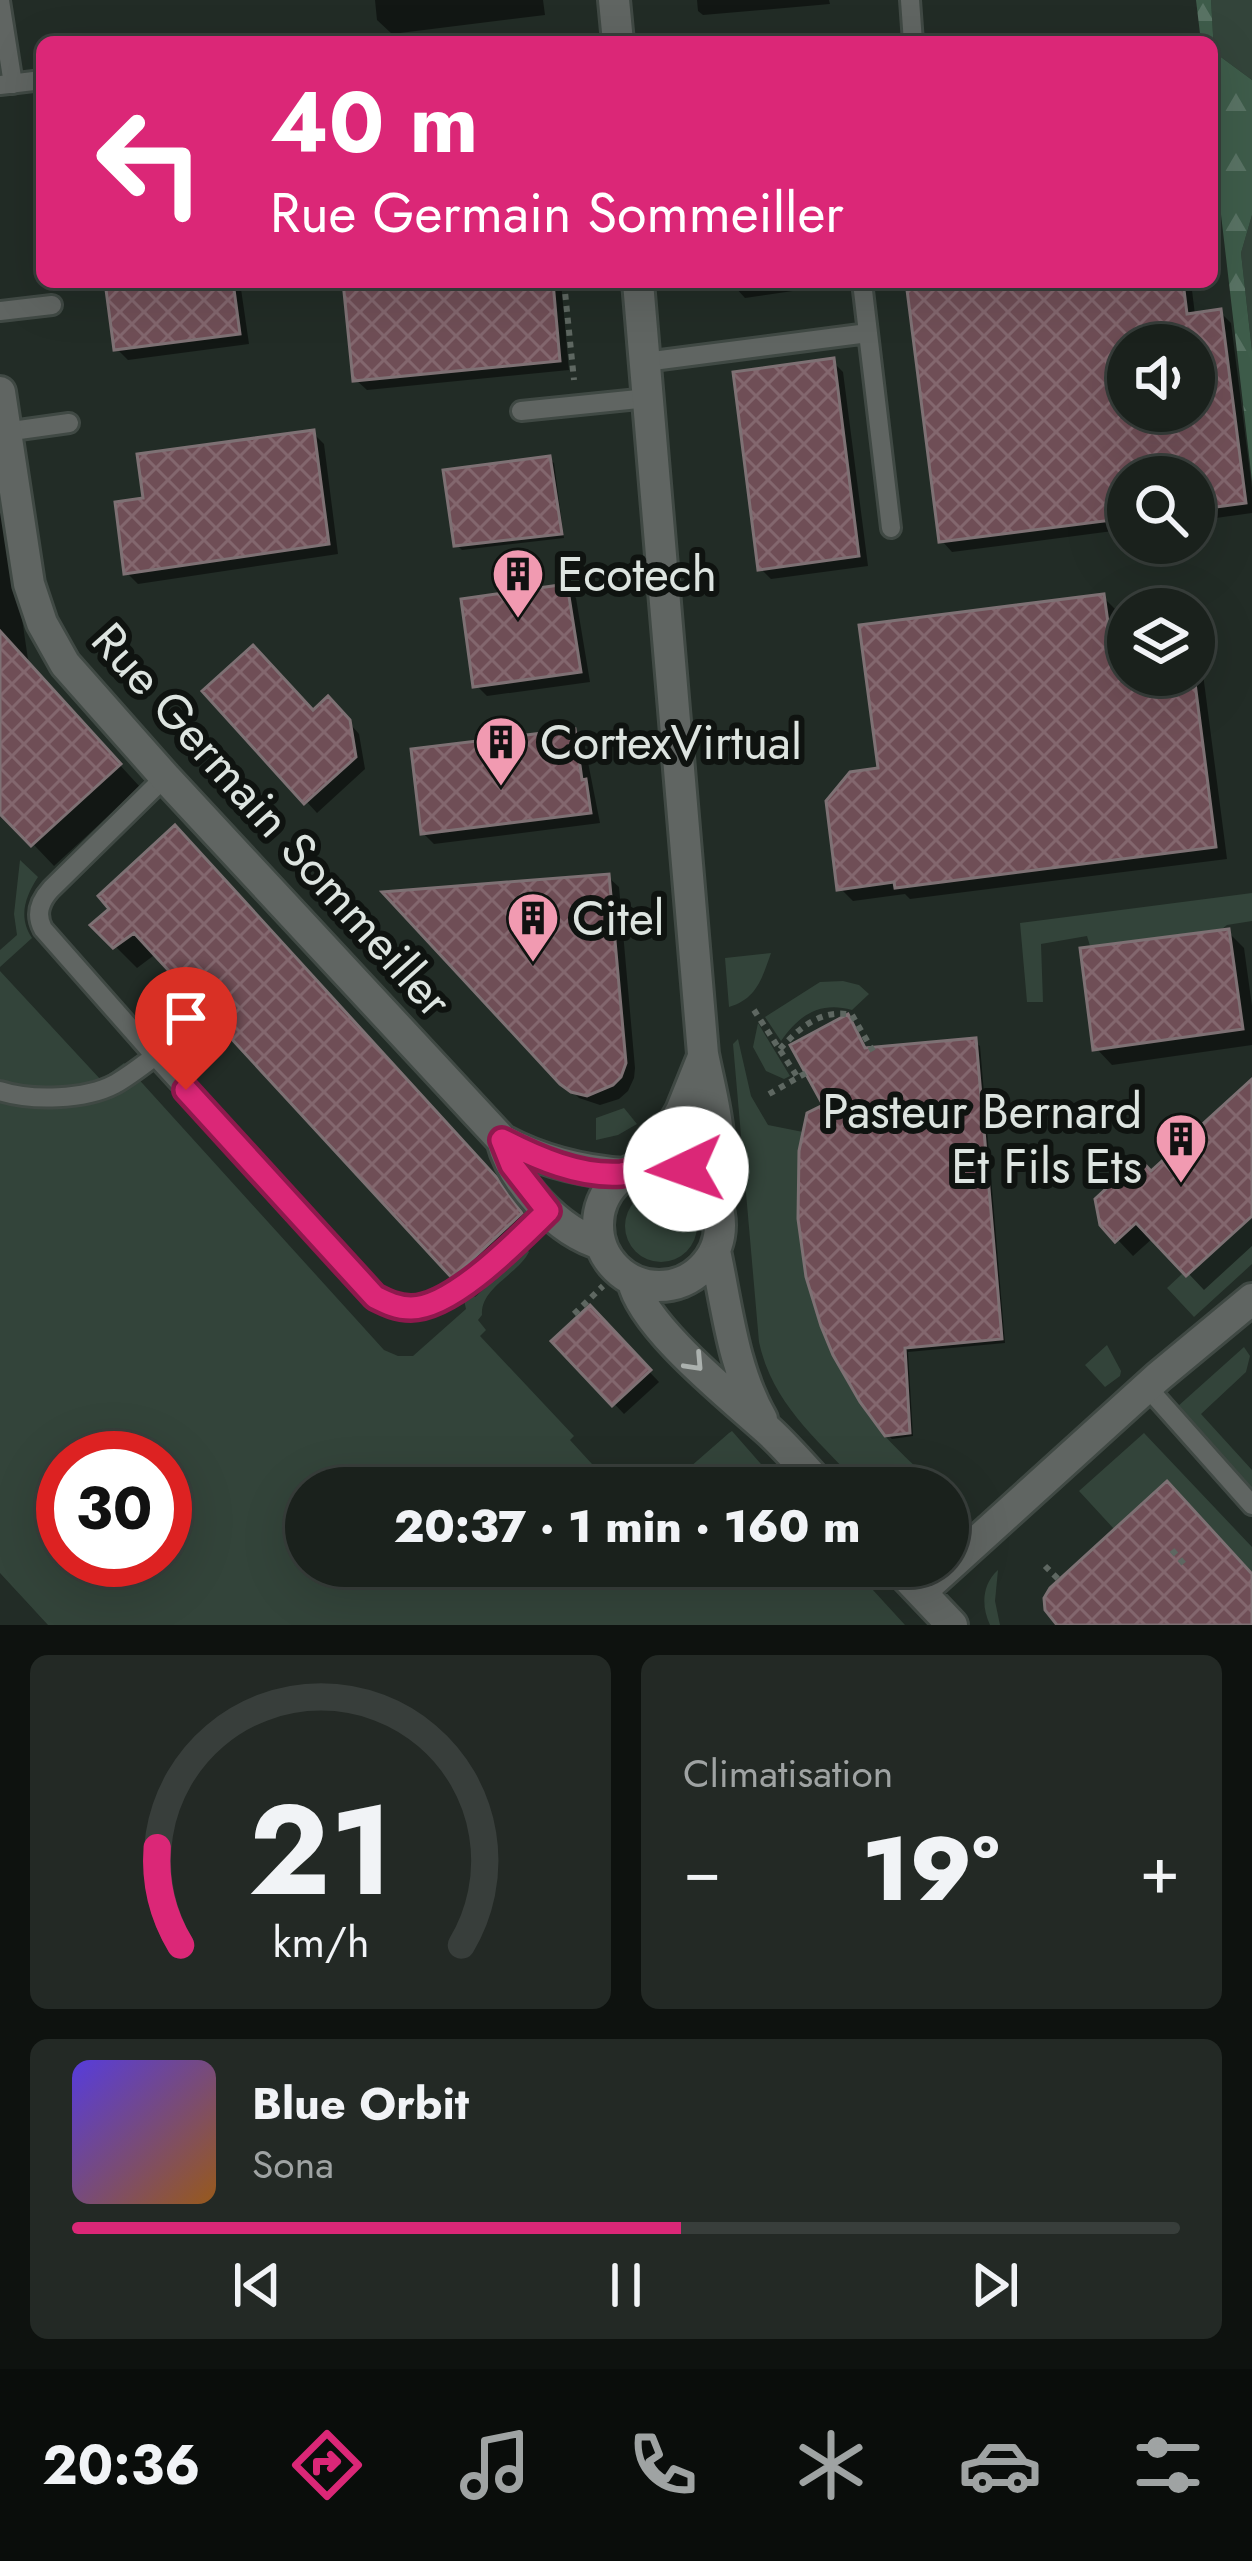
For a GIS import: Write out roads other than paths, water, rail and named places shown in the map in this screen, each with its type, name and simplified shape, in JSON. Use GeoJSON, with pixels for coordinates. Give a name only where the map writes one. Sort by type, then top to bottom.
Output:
{"type":"FeatureCollection","features":[{"type":"Feature","properties":{"kind":"street"},"geometry":{"type":"LineString","coordinates":[[614,0],[617,36]]}},
{"type":"Feature","properties":{"kind":"street","name":"Rue Germain Sommeiller"},"geometry":{"type":"LineString","coordinates":[[639,288],[704,1054],[721,1151],[712,1194]]}},
{"type":"Feature","properties":{"kind":"street","name":"Rue Germain Sommeiller"},"geometry":{"type":"LineString","coordinates":[[2,416],[33,601],[65,664],[502,1140],[537,1221],[601,1244]]}},
{"type":"Feature","properties":{"kind":"street","name":"Rue Germain Sommeiller"},"geometry":{"type":"LineString","coordinates":[[704,1054],[688,1098],[638,1169],[609,1190],[599,1210],[601,1244],[648,1312],[719,1389],[803,1467]]}},
{"type":"Feature","properties":{"kind":"street","name":"Rue Germain Sommeiller"},"geometry":{"type":"LineString","coordinates":[[502,1140],[553,1162],[589,1171],[662,1164],[686,1169],[705,1184],[718,1204],[721,1228],[715,1251],[738,1361],[751,1399],[772,1434]]}},
{"type":"Feature","properties":{"kind":"street"},"geometry":{"type":"LineString","coordinates":[[626,1277],[657,1286],[680,1283],[701,1271],[715,1251]]}},
{"type":"Feature","properties":{"kind":"street"},"geometry":{"type":"LineString","coordinates":[[921,1592],[1252,1298]]}},
{"type":"Feature","properties":{"kind":"street"},"geometry":{"type":"LineString","coordinates":[[916,1587],[952,1625]]}},
{"type":"Feature","properties":{"kind":"lane"},"geometry":{"type":"LineString","coordinates":[[910,0],[913,36]]}},
{"type":"Feature","properties":{"kind":"lane"},"geometry":{"type":"LineString","coordinates":[[0,1],[7,85]]}},
{"type":"Feature","properties":{"kind":"lane"},"geometry":{"type":"LineString","coordinates":[[863,288],[891,529]]}},
{"type":"Feature","properties":{"kind":"lane"},"geometry":{"type":"LineString","coordinates":[[0,311],[52,305]]}},
{"type":"Feature","properties":{"kind":"lane"},"geometry":{"type":"LineString","coordinates":[[645,362],[868,333]]}},
{"type":"Feature","properties":{"kind":"lane"},"geometry":{"type":"LineString","coordinates":[[521,412],[648,398]]}},
{"type":"Feature","properties":{"kind":"lane"},"geometry":{"type":"LineString","coordinates":[[2,416],[69,423]]}},
{"type":"Feature","properties":{"kind":"lane"},"geometry":{"type":"LineString","coordinates":[[165,777],[51,889],[38,917],[43,929],[375,1297],[395,1307],[417,1309],[461,1289],[537,1221]]}},
{"type":"Feature","properties":{"kind":"lane"},"geometry":{"type":"LineString","coordinates":[[0,1091],[45,1098],[104,1089],[154,1056]]}},
{"type":"Feature","properties":{"kind":"lane"},"geometry":{"type":"LineString","coordinates":[[537,1221],[538,1249]]}},
{"type":"Feature","properties":{"kind":"lane"},"geometry":{"type":"LineString","coordinates":[[1147,1388],[1252,1504]]}},
{"type":"Feature","properties":{"kind":"place","name":"Ecotech"},"geometry":{"type":"Point","coordinates":[518,620]}},
{"type":"Feature","properties":{"kind":"place","name":"CortexVirtual"},"geometry":{"type":"Point","coordinates":[501,788]}},
{"type":"Feature","properties":{"kind":"place","name":"Citel"},"geometry":{"type":"Point","coordinates":[533,964]}},
{"type":"Feature","properties":{"kind":"place","name":"Pasteur Bernard Et Fils Ets"},"geometry":{"type":"Point","coordinates":[1181,1185]}}]}
